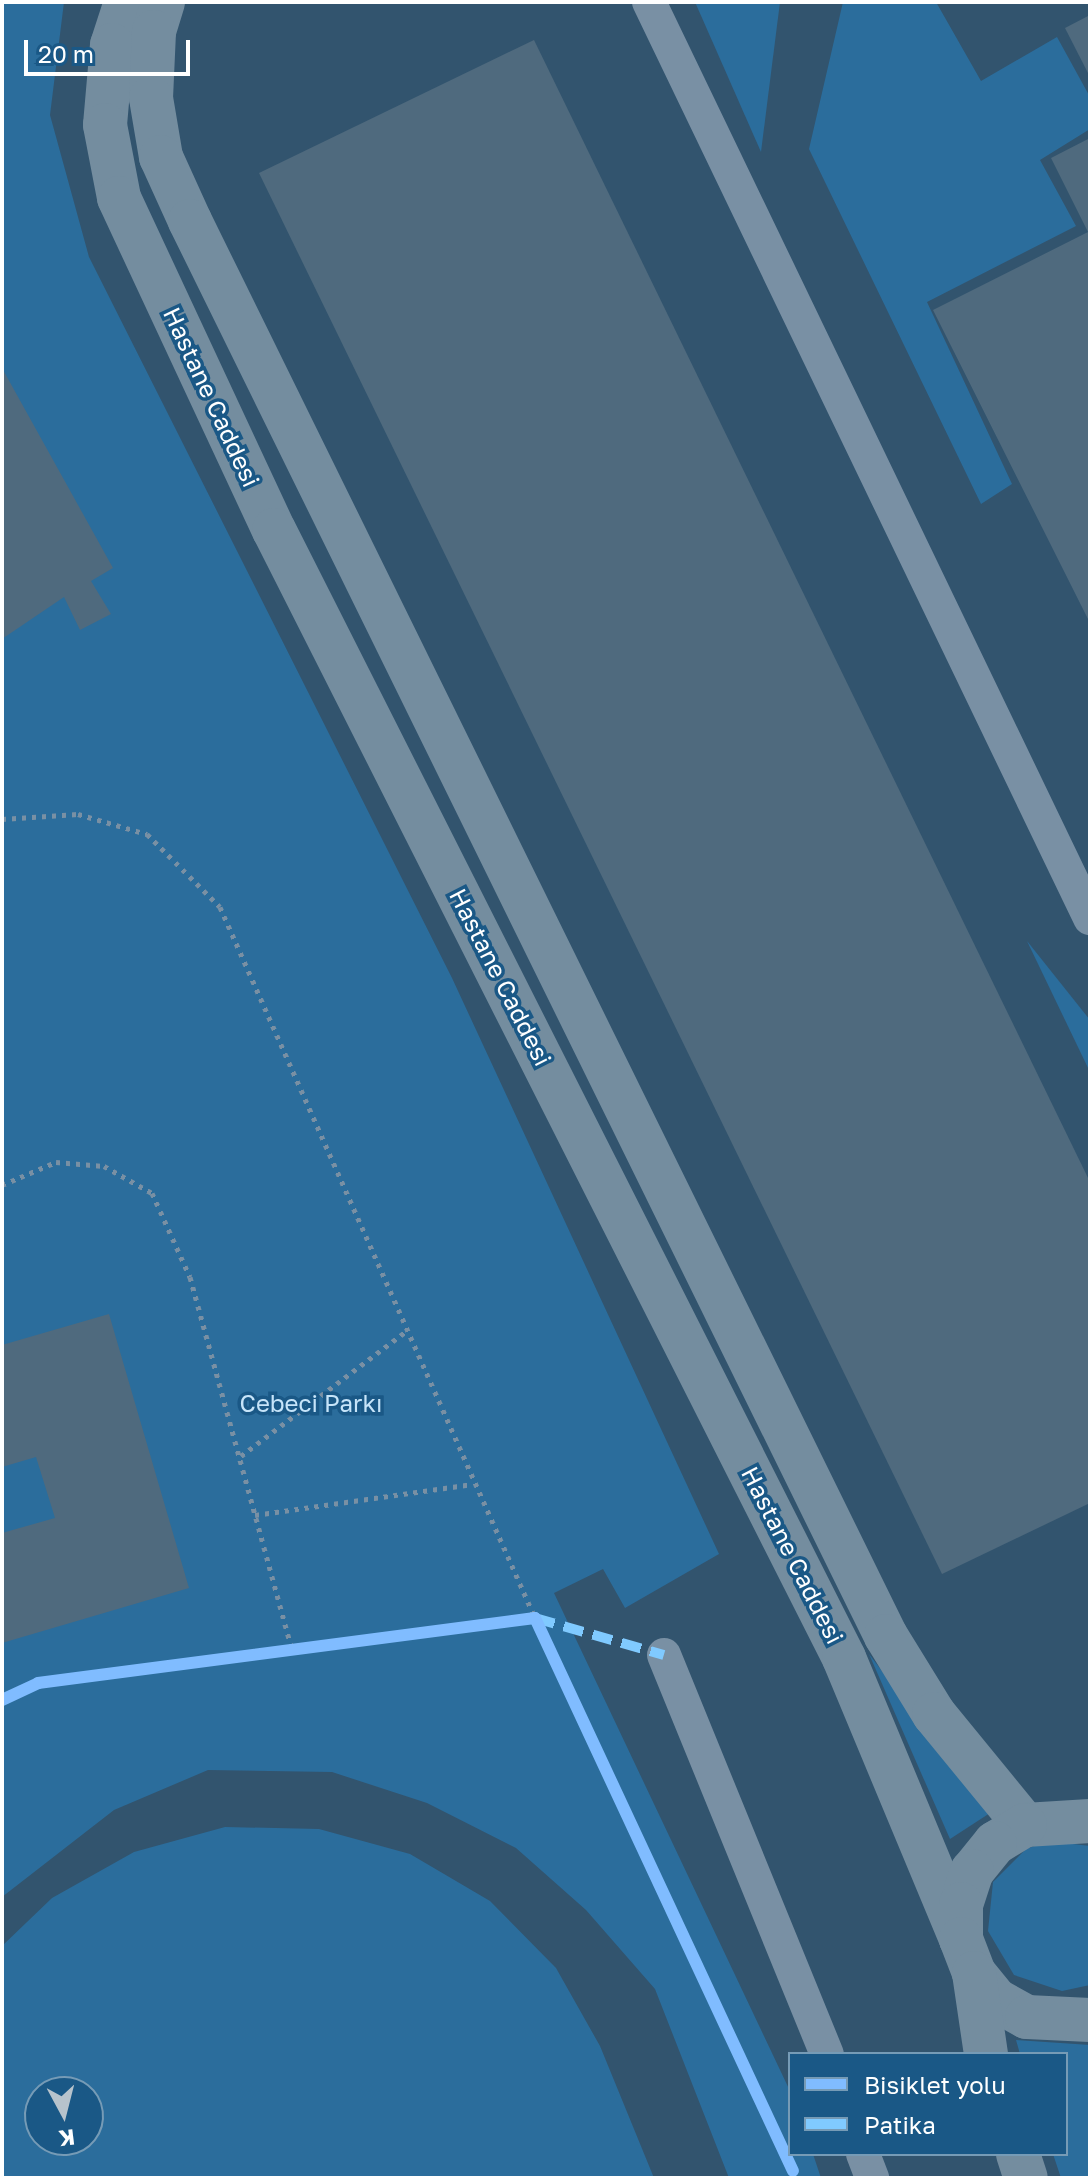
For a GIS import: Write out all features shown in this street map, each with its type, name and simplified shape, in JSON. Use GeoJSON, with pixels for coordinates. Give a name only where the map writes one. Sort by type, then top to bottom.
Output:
{"type":"FeatureCollection","features":[{"type":"Feature","properties":{"kind":"main road","name":"Hastane Caddesi"},"geometry":{"type":"LineString","coordinates":[[126,2],[112,45],[105,125],[119,198],[274,530],[844,1658],[968,1956],[986,2052]]}},
{"type":"Feature","properties":{"kind":"main road","name":"Hastane Caddesi"},"geometry":{"type":"LineString","coordinates":[[163,2],[154,32],[151,98],[161,157],[190,221],[886,1636],[934,1714],[1025,1825]]}},
{"type":"Feature","properties":{"kind":"main road"},"geometry":{"type":"LineString","coordinates":[[1090,1821],[1025,1825],[995,1843],[972,1871],[961,1904],[968,1956],[996,2000],[1027,2017],[1090,2020]]}},
{"type":"Feature","properties":{"kind":"main road"},"geometry":{"type":"LineString","coordinates":[[1019,2156],[1026,2178]]}},
{"type":"Feature","properties":{"kind":"lane"},"geometry":{"type":"LineString","coordinates":[[649,2],[1090,918]]}},
{"type":"Feature","properties":{"kind":"lane"},"geometry":{"type":"LineString","coordinates":[[664,1655],[826,2052]]}},
{"type":"Feature","properties":{"kind":"lane"},"geometry":{"type":"LineString","coordinates":[[864,2156],[872,2178]]}},
{"type":"Feature","properties":{"kind":"path"},"geometry":{"type":"LineString","coordinates":[[2,819],[78,814],[147,834],[220,907],[473,1484],[542,1632]]}},
{"type":"Feature","properties":{"kind":"path"},"geometry":{"type":"LineString","coordinates":[[2,1185],[56,1162],[104,1166],[152,1193],[190,1277],[291,1645]]}},
{"type":"Feature","properties":{"kind":"path"},"geometry":{"type":"LineString","coordinates":[[241,1456],[406,1331]]}},
{"type":"Feature","properties":{"kind":"path"},"geometry":{"type":"LineString","coordinates":[[255,1515],[473,1484]]}},
{"type":"Feature","properties":{"kind":"path"},"geometry":{"type":"LineString","coordinates":[[2,1700],[38,1683],[291,1645],[535,1618]]}},
{"type":"Feature","properties":{"kind":"path"},"geometry":{"type":"LineString","coordinates":[[787,2157],[794,2175]]}},
{"type":"Feature","properties":{"kind":"green space","name":"Cebeci Parkı"},"geometry":{"type":"Polygon","coordinates":[[[2,2],[64,2],[50,115],[89,257],[452,978],[719,1554],[625,1608],[603,1569],[554,1593],[788,2087],[788,2156],[814,2156],[821,2178],[729,2178],[655,1989],[586,1910],[516,1848],[427,1803],[332,1772],[208,1770],[114,1810],[2,1897],[2,2]]]}},
{"type":"Feature","properties":{"kind":"green space"},"geometry":{"type":"Polygon","coordinates":[[[695,2],[780,2],[761,152],[695,2]]]}},
{"type":"Feature","properties":{"kind":"green space"},"geometry":{"type":"Polygon","coordinates":[[[843,2],[936,2],[981,81],[1057,37],[1090,97],[1090,129],[1040,160],[1076,226],[927,302],[1012,484],[981,504],[809,149],[843,2]]]}},
{"type":"Feature","properties":{"kind":"green space"},"geometry":{"type":"Polygon","coordinates":[[[1027,941],[1090,1020],[1090,1072],[1027,941]]]}},
{"type":"Feature","properties":{"kind":"green space"},"geometry":{"type":"Polygon","coordinates":[[[869,1654],[990,1813],[950,1839],[869,1654]]]}},
{"type":"Feature","properties":{"kind":"green space"},"geometry":{"type":"Polygon","coordinates":[[[225,1827],[319,1829],[410,1854],[490,1901],[556,1968],[600,2046],[654,2178],[2,2178],[2,1946],[52,1898],[134,1852],[225,1827]]]}},
{"type":"Feature","properties":{"kind":"green space"},"geometry":{"type":"Polygon","coordinates":[[[1048,1841],[1090,1846],[1090,1985],[1062,1991],[1014,1975],[988,1931],[993,1882],[1026,1849],[1048,1841]]]}},
{"type":"Feature","properties":{"kind":"green space"},"geometry":{"type":"Polygon","coordinates":[[[1016,2040],[1090,2045],[1090,2178],[1061,2178],[1054,2156],[1068,2156],[1068,2052],[1019,2052],[1016,2040]]]}},
{"type":"Feature","properties":{"kind":"building"},"geometry":{"type":"Polygon","coordinates":[[[1090,15],[1090,77],[1065,28],[1090,15]]]}},
{"type":"Feature","properties":{"kind":"building"},"geometry":{"type":"Polygon","coordinates":[[[534,40],[1090,1182],[1090,1503],[942,1574],[259,173],[534,40]]]}},
{"type":"Feature","properties":{"kind":"building"},"geometry":{"type":"Polygon","coordinates":[[[1090,138],[1090,623],[933,310],[1088,232],[1051,158],[1090,138]]]}},
{"type":"Feature","properties":{"kind":"building"},"geometry":{"type":"Polygon","coordinates":[[[2,368],[113,568],[91,581],[111,614],[80,630],[64,597],[2,639],[2,368]]]}},
{"type":"Feature","properties":{"kind":"building"},"geometry":{"type":"Polygon","coordinates":[[[109,1314],[189,1588],[2,1643],[2,1533],[55,1518],[36,1457],[2,1467],[2,1345],[109,1314]]]}},
{"type":"Feature","properties":{"kind":"marked path"},"geometry":{"type":"LineString","coordinates":[[535,1618],[664,1655]]}},
{"type":"Feature","properties":{"kind":"cycle path"},"geometry":{"type":"LineString","coordinates":[[2,1700],[38,1683],[535,1618],[793,2171]]}}]}
